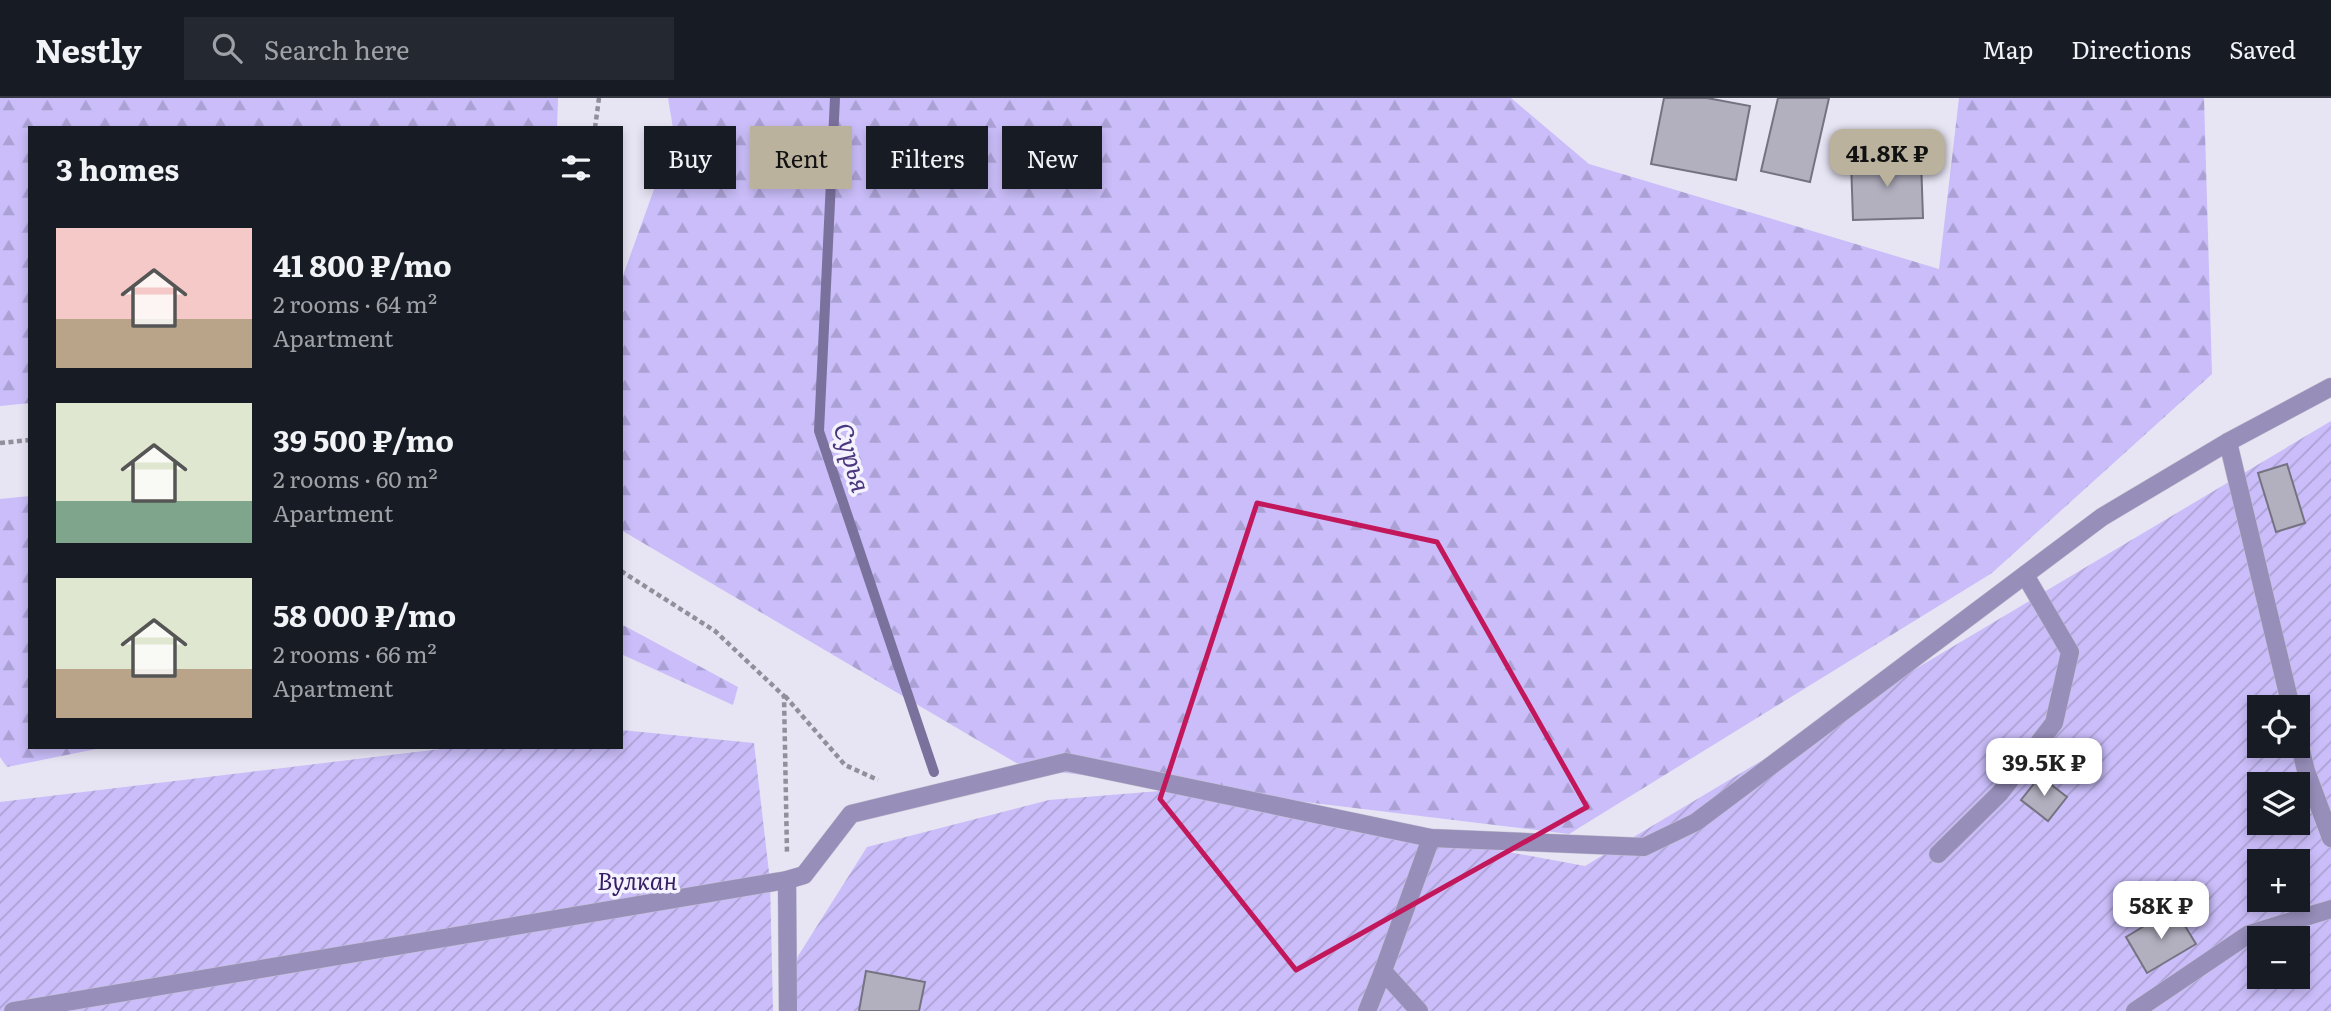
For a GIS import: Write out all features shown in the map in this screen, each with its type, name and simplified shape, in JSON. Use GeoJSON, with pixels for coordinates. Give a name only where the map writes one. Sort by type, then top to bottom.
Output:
{"type":"FeatureCollection","features":[{"type":"Feature","properties":{"kind":"street"},"geometry":{"type":"LineString","coordinates":[[13,1011],[787,880],[804,875],[851,814],[1066,762],[1432,838],[1644,847],[1696,822],[2102,517],[2228,442],[2331,387]]}},
{"type":"Feature","properties":{"kind":"street"},"geometry":{"type":"LineString","coordinates":[[2228,442],[2288,695]]}},
{"type":"Feature","properties":{"kind":"street"},"geometry":{"type":"LineString","coordinates":[[1938,854],[2000,793],[2054,723],[2070,652],[2025,575]]}},
{"type":"Feature","properties":{"kind":"street"},"geometry":{"type":"LineString","coordinates":[[2303,758],[2331,838]]}},
{"type":"Feature","properties":{"kind":"street"},"geometry":{"type":"LineString","coordinates":[[1367,1011],[1432,838]]}},
{"type":"Feature","properties":{"kind":"street"},"geometry":{"type":"LineString","coordinates":[[787,880],[789,1011]]}},
{"type":"Feature","properties":{"kind":"street"},"geometry":{"type":"LineString","coordinates":[[2135,1011],[2249,934],[2331,909]]}},
{"type":"Feature","properties":{"kind":"street"},"geometry":{"type":"LineString","coordinates":[[1383,971],[1419,1011]]}},
{"type":"Feature","properties":{"kind":"path"},"geometry":{"type":"LineString","coordinates":[[595,126],[599,98]]}},
{"type":"Feature","properties":{"kind":"path"},"geometry":{"type":"LineString","coordinates":[[0,443],[28,440]]}},
{"type":"Feature","properties":{"kind":"path"},"geometry":{"type":"LineString","coordinates":[[623,572],[715,631],[784,696],[845,765],[918,798]]}},
{"type":"Feature","properties":{"kind":"path"},"geometry":{"type":"LineString","coordinates":[[784,696],[787,880]]}},
{"type":"Feature","properties":{"kind":"highlighted area"},"geometry":{"type":"Polygon","coordinates":[[[1257,503],[1437,542],[1587,807],[1296,970],[1160,799],[1257,503]]]}},
{"type":"Feature","properties":{"kind":"green space"},"geometry":{"type":"Polygon","coordinates":[[[0,98],[558,98],[557,126],[28,126],[28,403],[0,406],[0,98]]]}},
{"type":"Feature","properties":{"kind":"green space"},"geometry":{"type":"Polygon","coordinates":[[[668,98],[1511,98],[1589,164],[1939,269],[1959,98],[2204,98],[2212,374],[1992,573],[1569,834],[1025,768],[623,531],[623,275],[654,189],[736,189],[736,126],[673,126],[668,98]]]}},
{"type":"Feature","properties":{"kind":"green space"},"geometry":{"type":"Polygon","coordinates":[[[2331,421],[2331,1011],[786,1011],[798,956],[867,847],[1049,800],[1172,790],[1585,866],[2331,421]]]}},
{"type":"Feature","properties":{"kind":"green space"},"geometry":{"type":"Polygon","coordinates":[[[28,496],[28,749],[96,749],[7,767],[0,757],[0,499],[28,496]]]}},
{"type":"Feature","properties":{"kind":"green space"},"geometry":{"type":"Polygon","coordinates":[[[623,625],[738,687],[733,705],[623,655],[623,625]]]}},
{"type":"Feature","properties":{"kind":"green space","name":"Вулкан"},"geometry":{"type":"Polygon","coordinates":[[[623,730],[754,743],[770,881],[773,1011],[0,1011],[0,802],[440,749],[623,749],[623,730]]]}},
{"type":"Feature","properties":{"kind":"building"},"geometry":{"type":"Polygon","coordinates":[[[1664,98],[1707,98],[1750,106],[1736,180],[1651,164],[1664,98]]]}},
{"type":"Feature","properties":{"kind":"building"},"geometry":{"type":"Polygon","coordinates":[[[1778,98],[1829,98],[1810,182],[1761,171],[1778,98]]]}},
{"type":"Feature","properties":{"kind":"building"},"geometry":{"type":"Polygon","coordinates":[[[1921,159],[1923,218],[1853,220],[1851,161],[1921,159]]]}},
{"type":"Feature","properties":{"kind":"building"},"geometry":{"type":"Polygon","coordinates":[[[2287,464],[2305,523],[2276,532],[2258,473],[2287,464]]]}},
{"type":"Feature","properties":{"kind":"building"},"geometry":{"type":"Polygon","coordinates":[[[2040,776],[2067,797],[2048,821],[2021,800],[2040,776]]]}},
{"type":"Feature","properties":{"kind":"building"},"geometry":{"type":"Polygon","coordinates":[[[2174,908],[2196,944],[2147,973],[2126,937],[2174,908]]]}},
{"type":"Feature","properties":{"kind":"building"},"geometry":{"type":"Polygon","coordinates":[[[866,971],[925,982],[919,1011],[859,1011],[866,971]]]}},
{"type":"Feature","properties":{"kind":"waterway","name":"Сурья"},"geometry":{"type":"LineString","coordinates":[[835,98],[819,431],[934,772]]}}]}
